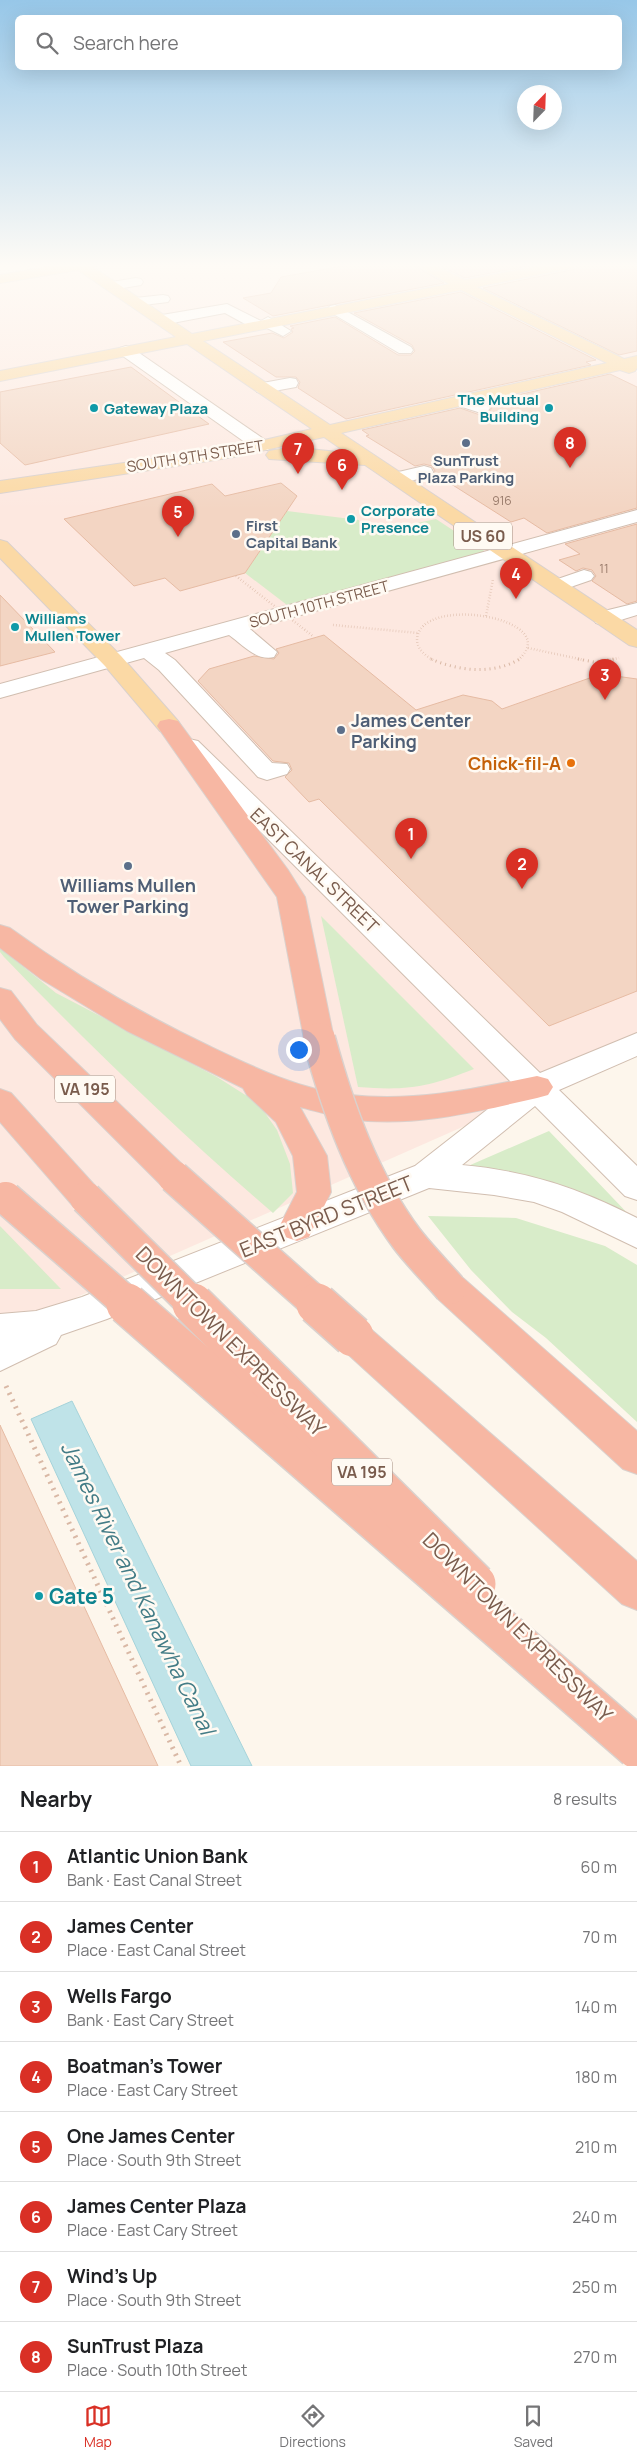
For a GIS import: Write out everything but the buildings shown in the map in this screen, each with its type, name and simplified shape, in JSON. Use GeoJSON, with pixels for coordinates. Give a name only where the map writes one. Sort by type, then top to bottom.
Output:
{"type":"FeatureCollection","features":[{"type":"Feature","properties":{"kind":"highway"},"geometry":{"type":"LineString","coordinates":[[169,726],[278,876],[290,897],[319,1040],[341,1115],[362,1166],[401,1232],[450,1288],[637,1456]]}},
{"type":"Feature","properties":{"kind":"highway"},"geometry":{"type":"LineString","coordinates":[[0,934],[51,972],[138,1024],[250,1079],[294,1094],[349,1107],[398,1109],[449,1106],[537,1087]]}},
{"type":"Feature","properties":{"kind":"highway","name":"VA 195"},"geometry":{"type":"LineString","coordinates":[[0,998],[26,1032],[174,1176],[637,1589]]}},
{"type":"Feature","properties":{"kind":"highway"},"geometry":{"type":"LineString","coordinates":[[250,1079],[288,1114],[310,1156],[314,1192],[297,1227]]}},
{"type":"Feature","properties":{"kind":"highway","name":"DOWNTOWN EXPRESSWAY"},"geometry":{"type":"LineString","coordinates":[[0,1101],[86,1198],[637,1746]]}},
{"type":"Feature","properties":{"kind":"highway"},"geometry":{"type":"LineString","coordinates":[[3,1195],[637,1746]]}},
{"type":"Feature","properties":{"kind":"main road"},"geometry":{"type":"LineString","coordinates":[[0,376],[155,345]]}},
{"type":"Feature","properties":{"kind":"main road"},"geometry":{"type":"LineString","coordinates":[[199,345],[248,378],[267,381],[328,432]]}},
{"type":"Feature","properties":{"kind":"main road"},"geometry":{"type":"LineString","coordinates":[[592,345],[629,363],[637,372]]}},
{"type":"Feature","properties":{"kind":"main road","name":"SOUTH 9TH STREET"},"geometry":{"type":"LineString","coordinates":[[0,487],[234,452],[629,363]]}},
{"type":"Feature","properties":{"kind":"main road","name":"US 60"},"geometry":{"type":"LineString","coordinates":[[328,432],[637,640]]}},
{"type":"Feature","properties":{"kind":"main road"},"geometry":{"type":"LineString","coordinates":[[234,452],[263,456],[298,454],[370,460]]}},
{"type":"Feature","properties":{"kind":"main road","name":"EAST CANAL STREET"},"geometry":{"type":"LineString","coordinates":[[0,546],[113,661],[169,726]]}},
{"type":"Feature","properties":{"kind":"street"},"geometry":{"type":"LineString","coordinates":[[397,345],[405,350]]}},
{"type":"Feature","properties":{"kind":"street"},"geometry":{"type":"LineString","coordinates":[[126,352],[262,446]]}},
{"type":"Feature","properties":{"kind":"street"},"geometry":{"type":"LineString","coordinates":[[267,381],[290,383]]}},
{"type":"Feature","properties":{"kind":"street"},"geometry":{"type":"LineString","coordinates":[[462,401],[481,408]]}},
{"type":"Feature","properties":{"kind":"street"},"geometry":{"type":"LineString","coordinates":[[396,478],[424,472]]}},
{"type":"Feature","properties":{"kind":"street","name":"SOUTH 10TH STREET"},"geometry":{"type":"LineString","coordinates":[[0,691],[637,516]]}},
{"type":"Feature","properties":{"kind":"street"},"geometry":{"type":"LineString","coordinates":[[556,586],[584,576]]}},
{"type":"Feature","properties":{"kind":"street"},"geometry":{"type":"LineString","coordinates":[[604,618],[636,609]]}},
{"type":"Feature","properties":{"kind":"street"},"geometry":{"type":"LineString","coordinates":[[234,628],[266,652]]}},
{"type":"Feature","properties":{"kind":"street"},"geometry":{"type":"LineString","coordinates":[[149,651],[167,665],[267,772],[278,769]]}},
{"type":"Feature","properties":{"kind":"street","name":"EAST CANAL STREET"},"geometry":{"type":"LineString","coordinates":[[169,726],[637,1187]]}},
{"type":"Feature","properties":{"kind":"street","name":"EAST BYRD STREET"},"geometry":{"type":"LineString","coordinates":[[0,1330],[44,1324],[94,1308],[427,1175],[537,1087],[637,1044]]}},
{"type":"Feature","properties":{"kind":"street"},"geometry":{"type":"LineString","coordinates":[[427,1175],[480,1180],[536,1190],[598,1213],[637,1234]]}},
{"type":"Feature","properties":{"kind":"street","name":"EAST BYRD STREET"},"geometry":{"type":"LineString","coordinates":[[0,1355],[94,1308]]}},
{"type":"Feature","properties":{"kind":"path"},"geometry":{"type":"LineString","coordinates":[[236,576],[314,637]]}},
{"type":"Feature","properties":{"kind":"path"},"geometry":{"type":"LineString","coordinates":[[486,616],[494,578]]}},
{"type":"Feature","properties":{"kind":"path"},"geometry":{"type":"LineString","coordinates":[[468,614],[486,616],[508,622],[523,632],[529,640],[528,648],[523,657],[512,664],[497,668],[461,669],[430,659],[420,651],[416,642],[418,633],[424,626],[444,617],[468,614]]}},
{"type":"Feature","properties":{"kind":"path"},"geometry":{"type":"LineString","coordinates":[[332,625],[418,633]]}},
{"type":"Feature","properties":{"kind":"path"},"geometry":{"type":"LineString","coordinates":[[528,648],[594,662],[610,661],[623,656]]}},
{"type":"Feature","properties":{"kind":"path"},"geometry":{"type":"LineString","coordinates":[[0,1386],[5,1384],[181,1766]]}},
{"type":"Feature","properties":{"kind":"shaded area"},"geometry":{"type":"Polygon","coordinates":[[[0,345],[637,345],[637,361],[622,364],[637,372],[637,1050],[0,1331],[0,345]]]}},
{"type":"Feature","properties":{"kind":"green space"},"geometry":{"type":"Polygon","coordinates":[[[287,511],[359,520],[360,526],[374,530],[388,529],[396,524],[408,525],[436,519],[486,552],[287,605],[245,573],[287,511]]]}},
{"type":"Feature","properties":{"kind":"green space"},"geometry":{"type":"Polygon","coordinates":[[[321,916],[474,1069],[430,1084],[418,1086],[405,1088],[358,1087],[321,916]]]}},
{"type":"Feature","properties":{"kind":"green space"},"geometry":{"type":"Polygon","coordinates":[[[0,948],[56,993],[217,1077],[258,1103],[277,1130],[290,1164],[293,1193],[273,1213],[169,1120],[102,1056],[4,957],[0,952],[0,948]]]}},
{"type":"Feature","properties":{"kind":"green space"},"geometry":{"type":"Polygon","coordinates":[[[549,1131],[632,1218],[571,1188],[521,1174],[468,1166],[549,1131]]]}},
{"type":"Feature","properties":{"kind":"green space"},"geometry":{"type":"Polygon","coordinates":[[[428,1216],[516,1218],[605,1246],[637,1265],[637,1422],[546,1338],[512,1312],[471,1270],[428,1216]]]}},
{"type":"Feature","properties":{"kind":"green space"},"geometry":{"type":"Polygon","coordinates":[[[0,1226],[61,1289],[0,1289],[0,1226]]]}},
{"type":"Feature","properties":{"kind":"water","name":"James River and Kanawha Canal"},"geometry":{"type":"Polygon","coordinates":[[[72,1401],[252,1766],[191,1766],[31,1419],[72,1401]]]}},
{"type":"Feature","properties":{"kind":"place","name":"Gateway Plaza"},"geometry":{"type":"Point","coordinates":[94,408]}},
{"type":"Feature","properties":{"kind":"place","name":"The Mutual Building"},"geometry":{"type":"Point","coordinates":[549,408]}},
{"type":"Feature","properties":{"kind":"place","name":"SunTrust Plaza Parking"},"geometry":{"type":"Point","coordinates":[466,443]}},
{"type":"Feature","properties":{"kind":"place","name":"SunTrust Plaza"},"geometry":{"type":"Point","coordinates":[570,468]}},
{"type":"Feature","properties":{"kind":"place","name":"Wind's Up"},"geometry":{"type":"Point","coordinates":[298,474]}},
{"type":"Feature","properties":{"kind":"place","name":"James Center Plaza"},"geometry":{"type":"Point","coordinates":[342,490]}},
{"type":"Feature","properties":{"kind":"place","name":"Corporate Presence"},"geometry":{"type":"Point","coordinates":[351,519]}},
{"type":"Feature","properties":{"kind":"place","name":"First Capital Bank"},"geometry":{"type":"Point","coordinates":[236,534]}},
{"type":"Feature","properties":{"kind":"place","name":"One James Center"},"geometry":{"type":"Point","coordinates":[178,537]}},
{"type":"Feature","properties":{"kind":"place","name":"Boatman's Tower"},"geometry":{"type":"Point","coordinates":[516,599]}},
{"type":"Feature","properties":{"kind":"place","name":"Williams Mullen Tower"},"geometry":{"type":"Point","coordinates":[15,627]}},
{"type":"Feature","properties":{"kind":"place","name":"Wells Fargo"},"geometry":{"type":"Point","coordinates":[605,700]}},
{"type":"Feature","properties":{"kind":"place","name":"James Center Parking"},"geometry":{"type":"Point","coordinates":[341,730]}},
{"type":"Feature","properties":{"kind":"place","name":"Chick-fil-A"},"geometry":{"type":"Point","coordinates":[571,763]}},
{"type":"Feature","properties":{"kind":"place","name":"Atlantic Union Bank"},"geometry":{"type":"Point","coordinates":[411,859]}},
{"type":"Feature","properties":{"kind":"place","name":"Williams Mullen Tower Parking"},"geometry":{"type":"Point","coordinates":[128,866]}},
{"type":"Feature","properties":{"kind":"place","name":"James Center"},"geometry":{"type":"Point","coordinates":[522,889]}},
{"type":"Feature","properties":{"kind":"place","name":"Gate 5"},"geometry":{"type":"Point","coordinates":[39,1596]}}]}
